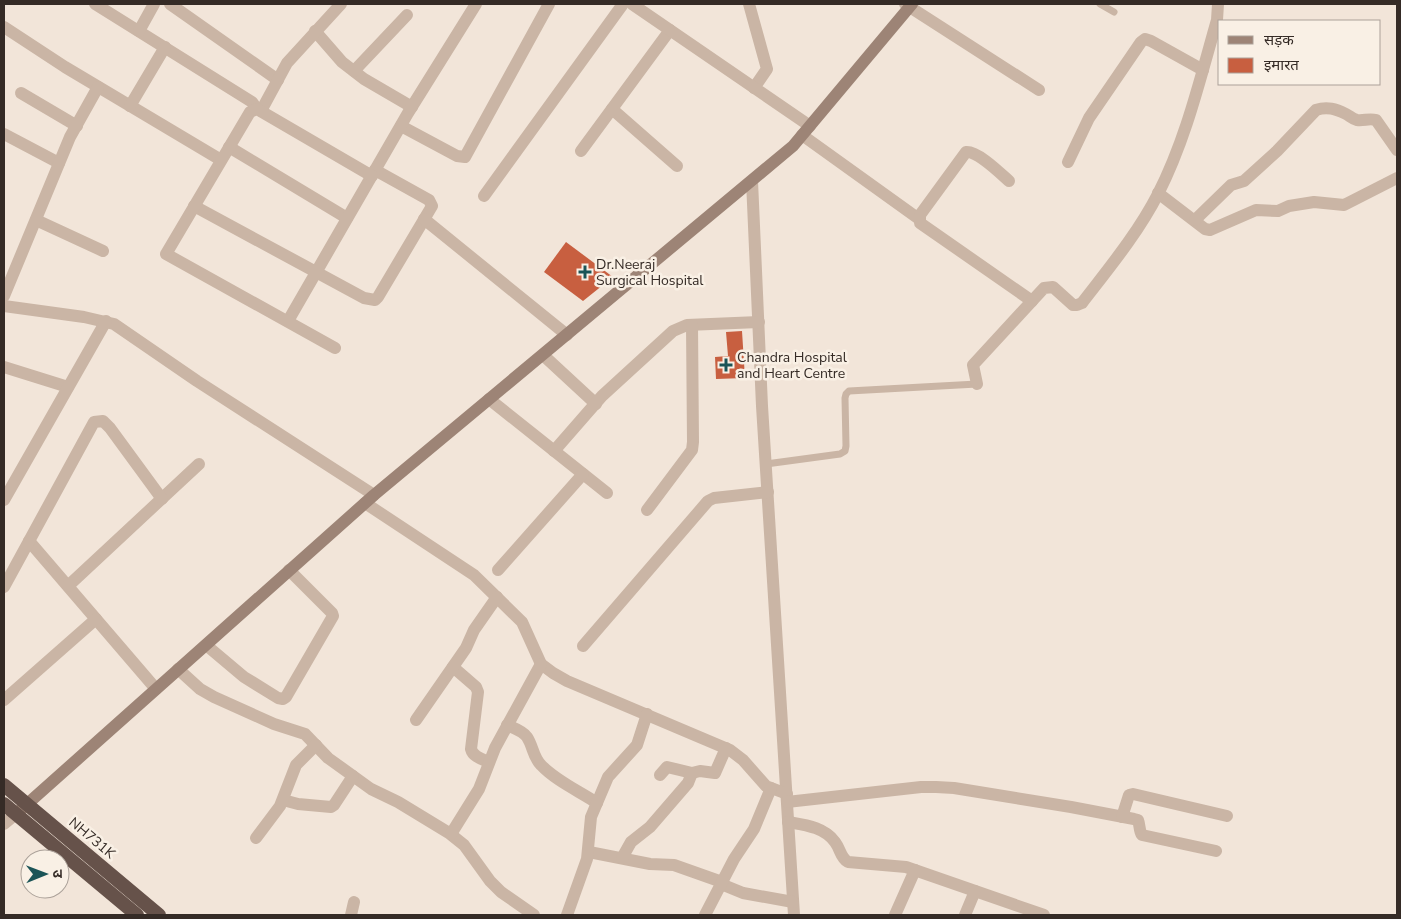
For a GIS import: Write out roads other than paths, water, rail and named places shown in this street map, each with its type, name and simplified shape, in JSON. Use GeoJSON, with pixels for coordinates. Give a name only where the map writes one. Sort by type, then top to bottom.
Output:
{"type":"FeatureCollection","features":[{"type":"Feature","properties":{"kind":"highway","name":"NH731K"},"geometry":{"type":"LineString","coordinates":[[4,786],[159,915]]}},
{"type":"Feature","properties":{"kind":"highway"},"geometry":{"type":"LineString","coordinates":[[4,804],[137,915]]}},
{"type":"Feature","properties":{"kind":"main road"},"geometry":{"type":"LineString","coordinates":[[16,814],[370,499],[793,146],[909,5]]}},
{"type":"Feature","properties":{"kind":"street"},"geometry":{"type":"LineString","coordinates":[[95,4],[252,102],[259,110],[374,173],[429,200],[432,206],[378,298],[375,300],[364,298],[194,206]]}},
{"type":"Feature","properties":{"kind":"street"},"geometry":{"type":"LineString","coordinates":[[139,31],[154,4]]}},
{"type":"Feature","properties":{"kind":"street"},"geometry":{"type":"LineString","coordinates":[[170,4],[278,80]]}},
{"type":"Feature","properties":{"kind":"street"},"geometry":{"type":"LineString","coordinates":[[335,348],[166,254],[250,112],[259,110],[288,63],[341,4]]}},
{"type":"Feature","properties":{"kind":"street"},"geometry":{"type":"LineString","coordinates":[[288,321],[400,126],[476,4]]}},
{"type":"Feature","properties":{"kind":"street"},"geometry":{"type":"LineString","coordinates":[[400,126],[458,156],[465,157],[548,4]]}},
{"type":"Feature","properties":{"kind":"street"},"geometry":{"type":"LineString","coordinates":[[484,196],[623,4]]}},
{"type":"Feature","properties":{"kind":"street"},"geometry":{"type":"LineString","coordinates":[[632,4],[754,88],[919,219],[920,223],[1032,301]]}},
{"type":"Feature","properties":{"kind":"street"},"geometry":{"type":"LineString","coordinates":[[977,384],[973,365],[1044,288],[1053,287],[1073,305],[1082,303],[1111,266],[1150,209],[1173,161],[1188,121],[1217,20],[1218,4]]}},
{"type":"Feature","properties":{"kind":"street"},"geometry":{"type":"LineString","coordinates":[[909,5],[1039,90]]}},
{"type":"Feature","properties":{"kind":"street"},"geometry":{"type":"LineString","coordinates":[[752,7],[767,70],[754,88]]}},
{"type":"Feature","properties":{"kind":"street"},"geometry":{"type":"LineString","coordinates":[[354,71],[407,15]]}},
{"type":"Feature","properties":{"kind":"street"},"geometry":{"type":"LineString","coordinates":[[4,27],[98,87],[222,160]]}},
{"type":"Feature","properties":{"kind":"street"},"geometry":{"type":"LineString","coordinates":[[581,151],[670,30]]}},
{"type":"Feature","properties":{"kind":"street"},"geometry":{"type":"LineString","coordinates":[[315,31],[334,55],[354,71],[412,107]]}},
{"type":"Feature","properties":{"kind":"street"},"geometry":{"type":"LineString","coordinates":[[1068,162],[1089,118],[1141,42],[1145,39],[1203,70]]}},
{"type":"Feature","properties":{"kind":"street"},"geometry":{"type":"LineString","coordinates":[[130,106],[165,47]]}},
{"type":"Feature","properties":{"kind":"street"},"geometry":{"type":"LineString","coordinates":[[4,296],[59,163],[98,87]]}},
{"type":"Feature","properties":{"kind":"street"},"geometry":{"type":"LineString","coordinates":[[21,93],[77,126]]}},
{"type":"Feature","properties":{"kind":"street"},"geometry":{"type":"LineString","coordinates":[[1194,220],[1230,185],[1244,182],[1320,108],[1331,108],[1347,114],[1354,120],[1371,118],[1376,120],[1397,150]]}},
{"type":"Feature","properties":{"kind":"street"},"geometry":{"type":"LineString","coordinates":[[612,109],[677,166]]}},
{"type":"Feature","properties":{"kind":"street"},"geometry":{"type":"LineString","coordinates":[[4,134],[59,163]]}},
{"type":"Feature","properties":{"kind":"street"},"geometry":{"type":"LineString","coordinates":[[229,147],[347,218]]}},
{"type":"Feature","properties":{"kind":"street"},"geometry":{"type":"LineString","coordinates":[[919,219],[966,152],[970,151],[977,155],[1009,181]]}},
{"type":"Feature","properties":{"kind":"street"},"geometry":{"type":"LineString","coordinates":[[1158,193],[1205,229],[1210,230],[1256,210],[1278,211],[1289,206],[1314,202],[1344,205],[1397,178]]}},
{"type":"Feature","properties":{"kind":"street"},"geometry":{"type":"LineString","coordinates":[[752,181],[766,464],[794,915]]}},
{"type":"Feature","properties":{"kind":"street"},"geometry":{"type":"LineString","coordinates":[[424,219],[567,335]]}},
{"type":"Feature","properties":{"kind":"street"},"geometry":{"type":"LineString","coordinates":[[36,220],[103,252]]}},
{"type":"Feature","properties":{"kind":"street"},"geometry":{"type":"LineString","coordinates":[[4,306],[106,321],[123,330],[370,499],[466,569],[522,622],[541,664],[553,673],[567,681],[726,748],[737,754],[766,786],[787,798],[921,786],[954,788],[1138,820],[1142,835],[1216,851]]}},
{"type":"Feature","properties":{"kind":"street"},"geometry":{"type":"LineString","coordinates":[[4,500],[106,321]]}},
{"type":"Feature","properties":{"kind":"street"},"geometry":{"type":"LineString","coordinates":[[554,451],[596,404],[673,331],[680,327],[692,325],[759,322]]}},
{"type":"Feature","properties":{"kind":"street"},"geometry":{"type":"LineString","coordinates":[[647,510],[692,450],[692,325]]}},
{"type":"Feature","properties":{"kind":"street"},"geometry":{"type":"LineString","coordinates":[[543,355],[596,404]]}},
{"type":"Feature","properties":{"kind":"street"},"geometry":{"type":"LineString","coordinates":[[4,367],[68,387]]}},
{"type":"Feature","properties":{"kind":"street"},"geometry":{"type":"LineString","coordinates":[[489,399],[607,493]]}},
{"type":"Feature","properties":{"kind":"street"},"geometry":{"type":"LineString","coordinates":[[4,587],[94,422],[103,420],[162,499]]}},
{"type":"Feature","properties":{"kind":"street"},"geometry":{"type":"LineString","coordinates":[[68,586],[200,464]]}},
{"type":"Feature","properties":{"kind":"street"},"geometry":{"type":"LineString","coordinates":[[498,570],[582,474]]}},
{"type":"Feature","properties":{"kind":"street"},"geometry":{"type":"LineString","coordinates":[[583,646],[708,501],[714,498],[768,492]]}},
{"type":"Feature","properties":{"kind":"street"},"geometry":{"type":"LineString","coordinates":[[29,541],[156,689]]}},
{"type":"Feature","properties":{"kind":"street"},"geometry":{"type":"LineString","coordinates":[[206,645],[244,677],[278,698],[283,699],[332,616],[332,613],[289,570]]}},
{"type":"Feature","properties":{"kind":"street"},"geometry":{"type":"LineString","coordinates":[[416,720],[469,644],[478,625],[497,597]]}},
{"type":"Feature","properties":{"kind":"street"},"geometry":{"type":"LineString","coordinates":[[4,700],[96,619]]}},
{"type":"Feature","properties":{"kind":"street"},"geometry":{"type":"LineString","coordinates":[[451,834],[479,789],[494,748],[541,664]]}},
{"type":"Feature","properties":{"kind":"street"},"geometry":{"type":"LineString","coordinates":[[453,666],[476,687],[478,698],[472,753],[489,762]]}},
{"type":"Feature","properties":{"kind":"street"},"geometry":{"type":"LineString","coordinates":[[178,669],[200,689],[214,697],[274,724],[305,734],[328,758],[371,789],[398,802],[451,834],[464,845],[490,881],[501,892],[534,915]]}},
{"type":"Feature","properties":{"kind":"street"},"geometry":{"type":"LineString","coordinates":[[568,915],[589,852],[589,825],[597,803],[608,778],[637,745],[646,714]]}},
{"type":"Feature","properties":{"kind":"street"},"geometry":{"type":"LineString","coordinates":[[507,725],[523,732],[541,765],[556,777],[597,803]]}},
{"type":"Feature","properties":{"kind":"street"},"geometry":{"type":"LineString","coordinates":[[256,838],[276,814],[296,765],[316,744]]}},
{"type":"Feature","properties":{"kind":"street"},"geometry":{"type":"LineString","coordinates":[[660,775],[667,767],[692,773],[700,771],[715,773],[726,748]]}},
{"type":"Feature","properties":{"kind":"street"},"geometry":{"type":"LineString","coordinates":[[622,858],[631,842],[650,827],[688,783],[692,773]]}},
{"type":"Feature","properties":{"kind":"street"},"geometry":{"type":"LineString","coordinates":[[283,800],[298,804],[330,807],[334,805],[353,776]]}},
{"type":"Feature","properties":{"kind":"street"},"geometry":{"type":"LineString","coordinates":[[705,915],[721,883],[754,828],[771,788]]}},
{"type":"Feature","properties":{"kind":"street"},"geometry":{"type":"LineString","coordinates":[[1122,817],[1129,795],[1133,794],[1227,816]]}},
{"type":"Feature","properties":{"kind":"street"},"geometry":{"type":"LineString","coordinates":[[4,824],[16,814]]}},
{"type":"Feature","properties":{"kind":"street"},"geometry":{"type":"LineString","coordinates":[[788,822],[811,826],[830,836],[837,844],[841,856],[848,862],[906,867],[1044,915]]}},
{"type":"Feature","properties":{"kind":"street"},"geometry":{"type":"LineString","coordinates":[[589,852],[650,864],[674,865],[743,893],[793,902]]}},
{"type":"Feature","properties":{"kind":"street"},"geometry":{"type":"LineString","coordinates":[[895,915],[915,870]]}},
{"type":"Feature","properties":{"kind":"street"},"geometry":{"type":"LineString","coordinates":[[965,915],[975,890]]}},
{"type":"Feature","properties":{"kind":"street"},"geometry":{"type":"LineString","coordinates":[[351,915],[354,902]]}},
{"type":"Feature","properties":{"kind":"lane"},"geometry":{"type":"LineString","coordinates":[[1100,4],[1114,12]]}},
{"type":"Feature","properties":{"kind":"lane"},"geometry":{"type":"LineString","coordinates":[[766,464],[840,454],[845,451],[845,398],[849,391],[977,384]]}},
{"type":"Feature","properties":{"kind":"place","name":"Dr.Neeraj Surgical Hospital"},"geometry":{"type":"Point","coordinates":[585,272]}},
{"type":"Feature","properties":{"kind":"place","name":"Chandra Hospital and Heart Centre"},"geometry":{"type":"Point","coordinates":[726,365]}}]}
